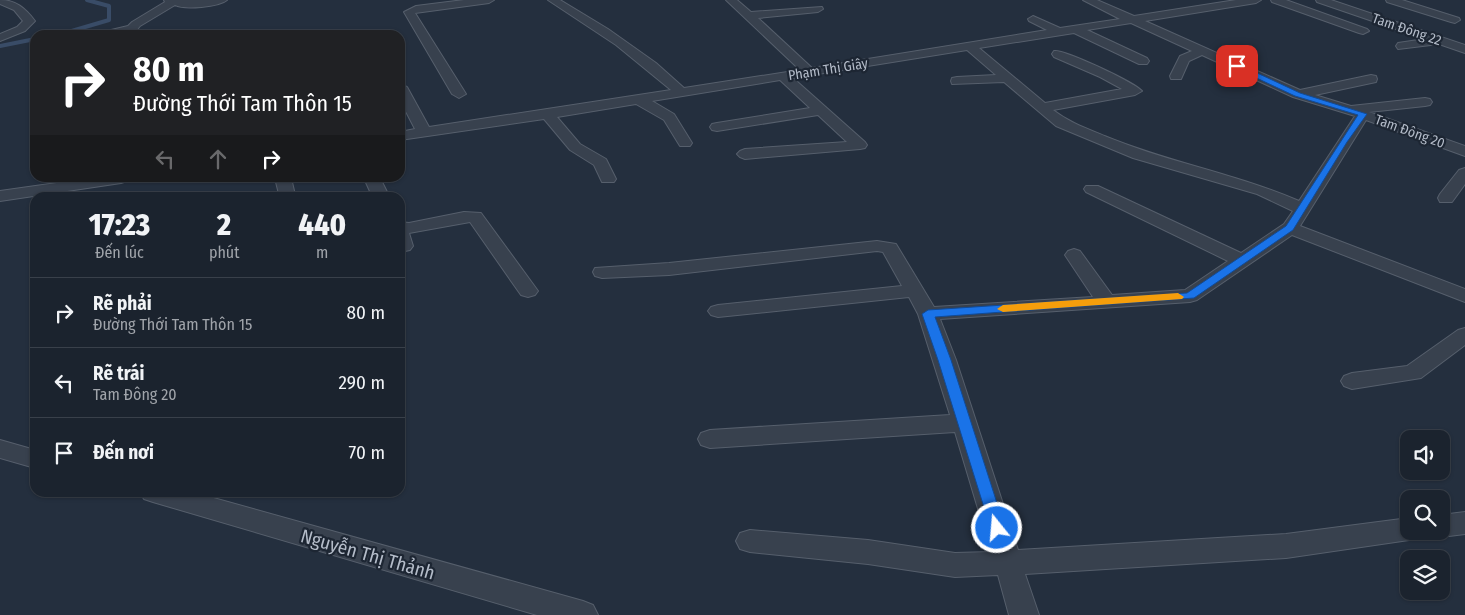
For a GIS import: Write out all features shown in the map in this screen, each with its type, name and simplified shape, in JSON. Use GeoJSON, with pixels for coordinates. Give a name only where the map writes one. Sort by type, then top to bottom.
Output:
{"type":"FeatureCollection","features":[{"type":"Feature","properties":{"kind":"street"},"geometry":{"type":"LineString","coordinates":[[0,0],[18,8],[29,21],[21,29],[0,38]]}},
{"type":"Feature","properties":{"kind":"street"},"geometry":{"type":"LineString","coordinates":[[125,30],[132,29],[136,24],[172,1],[180,1],[180,4],[197,4],[222,0]]}},
{"type":"Feature","properties":{"kind":"street"},"geometry":{"type":"LineString","coordinates":[[459,94],[409,12],[416,9],[489,0]]}},
{"type":"Feature","properties":{"kind":"street"},"geometry":{"type":"LineString","coordinates":[[553,0],[624,43],[681,92]]}},
{"type":"Feature","properties":{"kind":"street"},"geometry":{"type":"LineString","coordinates":[[731,0],[810,72]]}},
{"type":"Feature","properties":{"kind":"street","name":"Tam Đông 20"},"geometry":{"type":"LineString","coordinates":[[1088,0],[1298,94],[1356,112],[1465,151]]}},
{"type":"Feature","properties":{"kind":"street"},"geometry":{"type":"LineString","coordinates":[[1183,0],[1206,8]]}},
{"type":"Feature","properties":{"kind":"street","name":"Phạm Thị Giây"},"geometry":{"type":"LineString","coordinates":[[405,135],[1256,0]]}},
{"type":"Feature","properties":{"kind":"street"},"geometry":{"type":"LineString","coordinates":[[1276,0],[1370,35],[1407,29]]}},
{"type":"Feature","properties":{"kind":"street","name":"Tam Đông 22"},"geometry":{"type":"LineString","coordinates":[[1321,0],[1463,47]]}},
{"type":"Feature","properties":{"kind":"street"},"geometry":{"type":"LineString","coordinates":[[1391,0],[1455,20]]}},
{"type":"Feature","properties":{"kind":"street"},"geometry":{"type":"LineString","coordinates":[[748,16],[818,9]]}},
{"type":"Feature","properties":{"kind":"street"},"geometry":{"type":"LineString","coordinates":[[1032,19],[1059,32]]}},
{"type":"Feature","properties":{"kind":"street"},"geometry":{"type":"LineString","coordinates":[[1075,29],[1143,61]]}},
{"type":"Feature","properties":{"kind":"street"},"geometry":{"type":"LineString","coordinates":[[1402,46],[1441,40]]}},
{"type":"Feature","properties":{"kind":"street"},"geometry":{"type":"LineString","coordinates":[[970,46],[1061,123],[1138,155],[1263,191],[1302,208]]}},
{"type":"Feature","properties":{"kind":"street"},"geometry":{"type":"LineString","coordinates":[[1176,76],[1184,59],[1203,50]]}},
{"type":"Feature","properties":{"kind":"street"},"geometry":{"type":"LineString","coordinates":[[1042,108],[1135,92],[1104,74],[1058,54]]}},
{"type":"Feature","properties":{"kind":"street"},"geometry":{"type":"LineString","coordinates":[[745,154],[860,145],[783,76]]}},
{"type":"Feature","properties":{"kind":"street"},"geometry":{"type":"LineString","coordinates":[[957,81],[1007,78]]}},
{"type":"Feature","properties":{"kind":"street"},"geometry":{"type":"LineString","coordinates":[[1298,94],[1372,79]]}},
{"type":"Feature","properties":{"kind":"street"},"geometry":{"type":"LineString","coordinates":[[405,96],[424,132]]}},
{"type":"Feature","properties":{"kind":"street"},"geometry":{"type":"LineString","coordinates":[[638,99],[669,117],[685,143]]}},
{"type":"Feature","properties":{"kind":"street"},"geometry":{"type":"LineString","coordinates":[[928,314],[1190,296],[1290,228],[1356,112],[1424,102]]}},
{"type":"Feature","properties":{"kind":"street"},"geometry":{"type":"LineString","coordinates":[[716,128],[822,110]]}},
{"type":"Feature","properties":{"kind":"street"},"geometry":{"type":"LineString","coordinates":[[547,114],[575,147],[601,162],[608,179]]}},
{"type":"Feature","properties":{"kind":"street"},"geometry":{"type":"LineString","coordinates":[[1446,198],[1465,173]]}},
{"type":"Feature","properties":{"kind":"street"},"geometry":{"type":"LineString","coordinates":[[64,192],[80,191],[108,182]]}},
{"type":"Feature","properties":{"kind":"street"},"geometry":{"type":"LineString","coordinates":[[1092,189],[1242,261]]}},
{"type":"Feature","properties":{"kind":"street"},"geometry":{"type":"LineString","coordinates":[[0,196],[30,194]]}},
{"type":"Feature","properties":{"kind":"street"},"geometry":{"type":"LineString","coordinates":[[405,228],[464,217],[475,217],[528,290]]}},
{"type":"Feature","properties":{"kind":"street"},"geometry":{"type":"LineString","coordinates":[[1290,228],[1465,296]]}},
{"type":"Feature","properties":{"kind":"street"},"geometry":{"type":"LineString","coordinates":[[602,272],[668,269],[877,246],[890,248],[928,314],[1024,615]]}},
{"type":"Feature","properties":{"kind":"street"},"geometry":{"type":"LineString","coordinates":[[1074,255],[1107,302]]}},
{"type":"Feature","properties":{"kind":"street"},"geometry":{"type":"LineString","coordinates":[[718,311],[914,291]]}},
{"type":"Feature","properties":{"kind":"street"},"geometry":{"type":"LineString","coordinates":[[1352,381],[1413,373],[1465,335]]}},
{"type":"Feature","properties":{"kind":"street"},"geometry":{"type":"LineString","coordinates":[[710,439],[964,423]]}},
{"type":"Feature","properties":{"kind":"street"},"geometry":{"type":"LineString","coordinates":[[0,449],[30,458]]}},
{"type":"Feature","properties":{"kind":"street","name":"Nguyễn Thị Thảnh"},"geometry":{"type":"LineString","coordinates":[[170,497],[583,615]]}},
{"type":"Feature","properties":{"kind":"street"},"geometry":{"type":"LineString","coordinates":[[1450,525],[1465,523]]}},
{"type":"Feature","properties":{"kind":"street"},"geometry":{"type":"LineString","coordinates":[[750,541],[868,552],[955,565],[1008,564],[1167,552],[1286,546],[1400,530]]}},
{"type":"Feature","properties":{"kind":"waterway"},"geometry":{"type":"LineString","coordinates":[[75,30],[109,20],[109,6],[87,0]]}},
{"type":"Feature","properties":{"kind":"waterway"},"geometry":{"type":"LineString","coordinates":[[0,46],[30,40]]}},
{"type":"Feature","properties":{"kind":"slow traffic"},"geometry":{"type":"LineString","coordinates":[[1003,309],[1178,297]]}},
{"type":"Feature","properties":{"kind":"route"},"geometry":{"type":"LineString","coordinates":[[997,528],[945,360],[928,314],[1190,296],[1290,228],[1330,166],[1343,142],[1363,114],[1298,94],[1237,66]]}}]}
